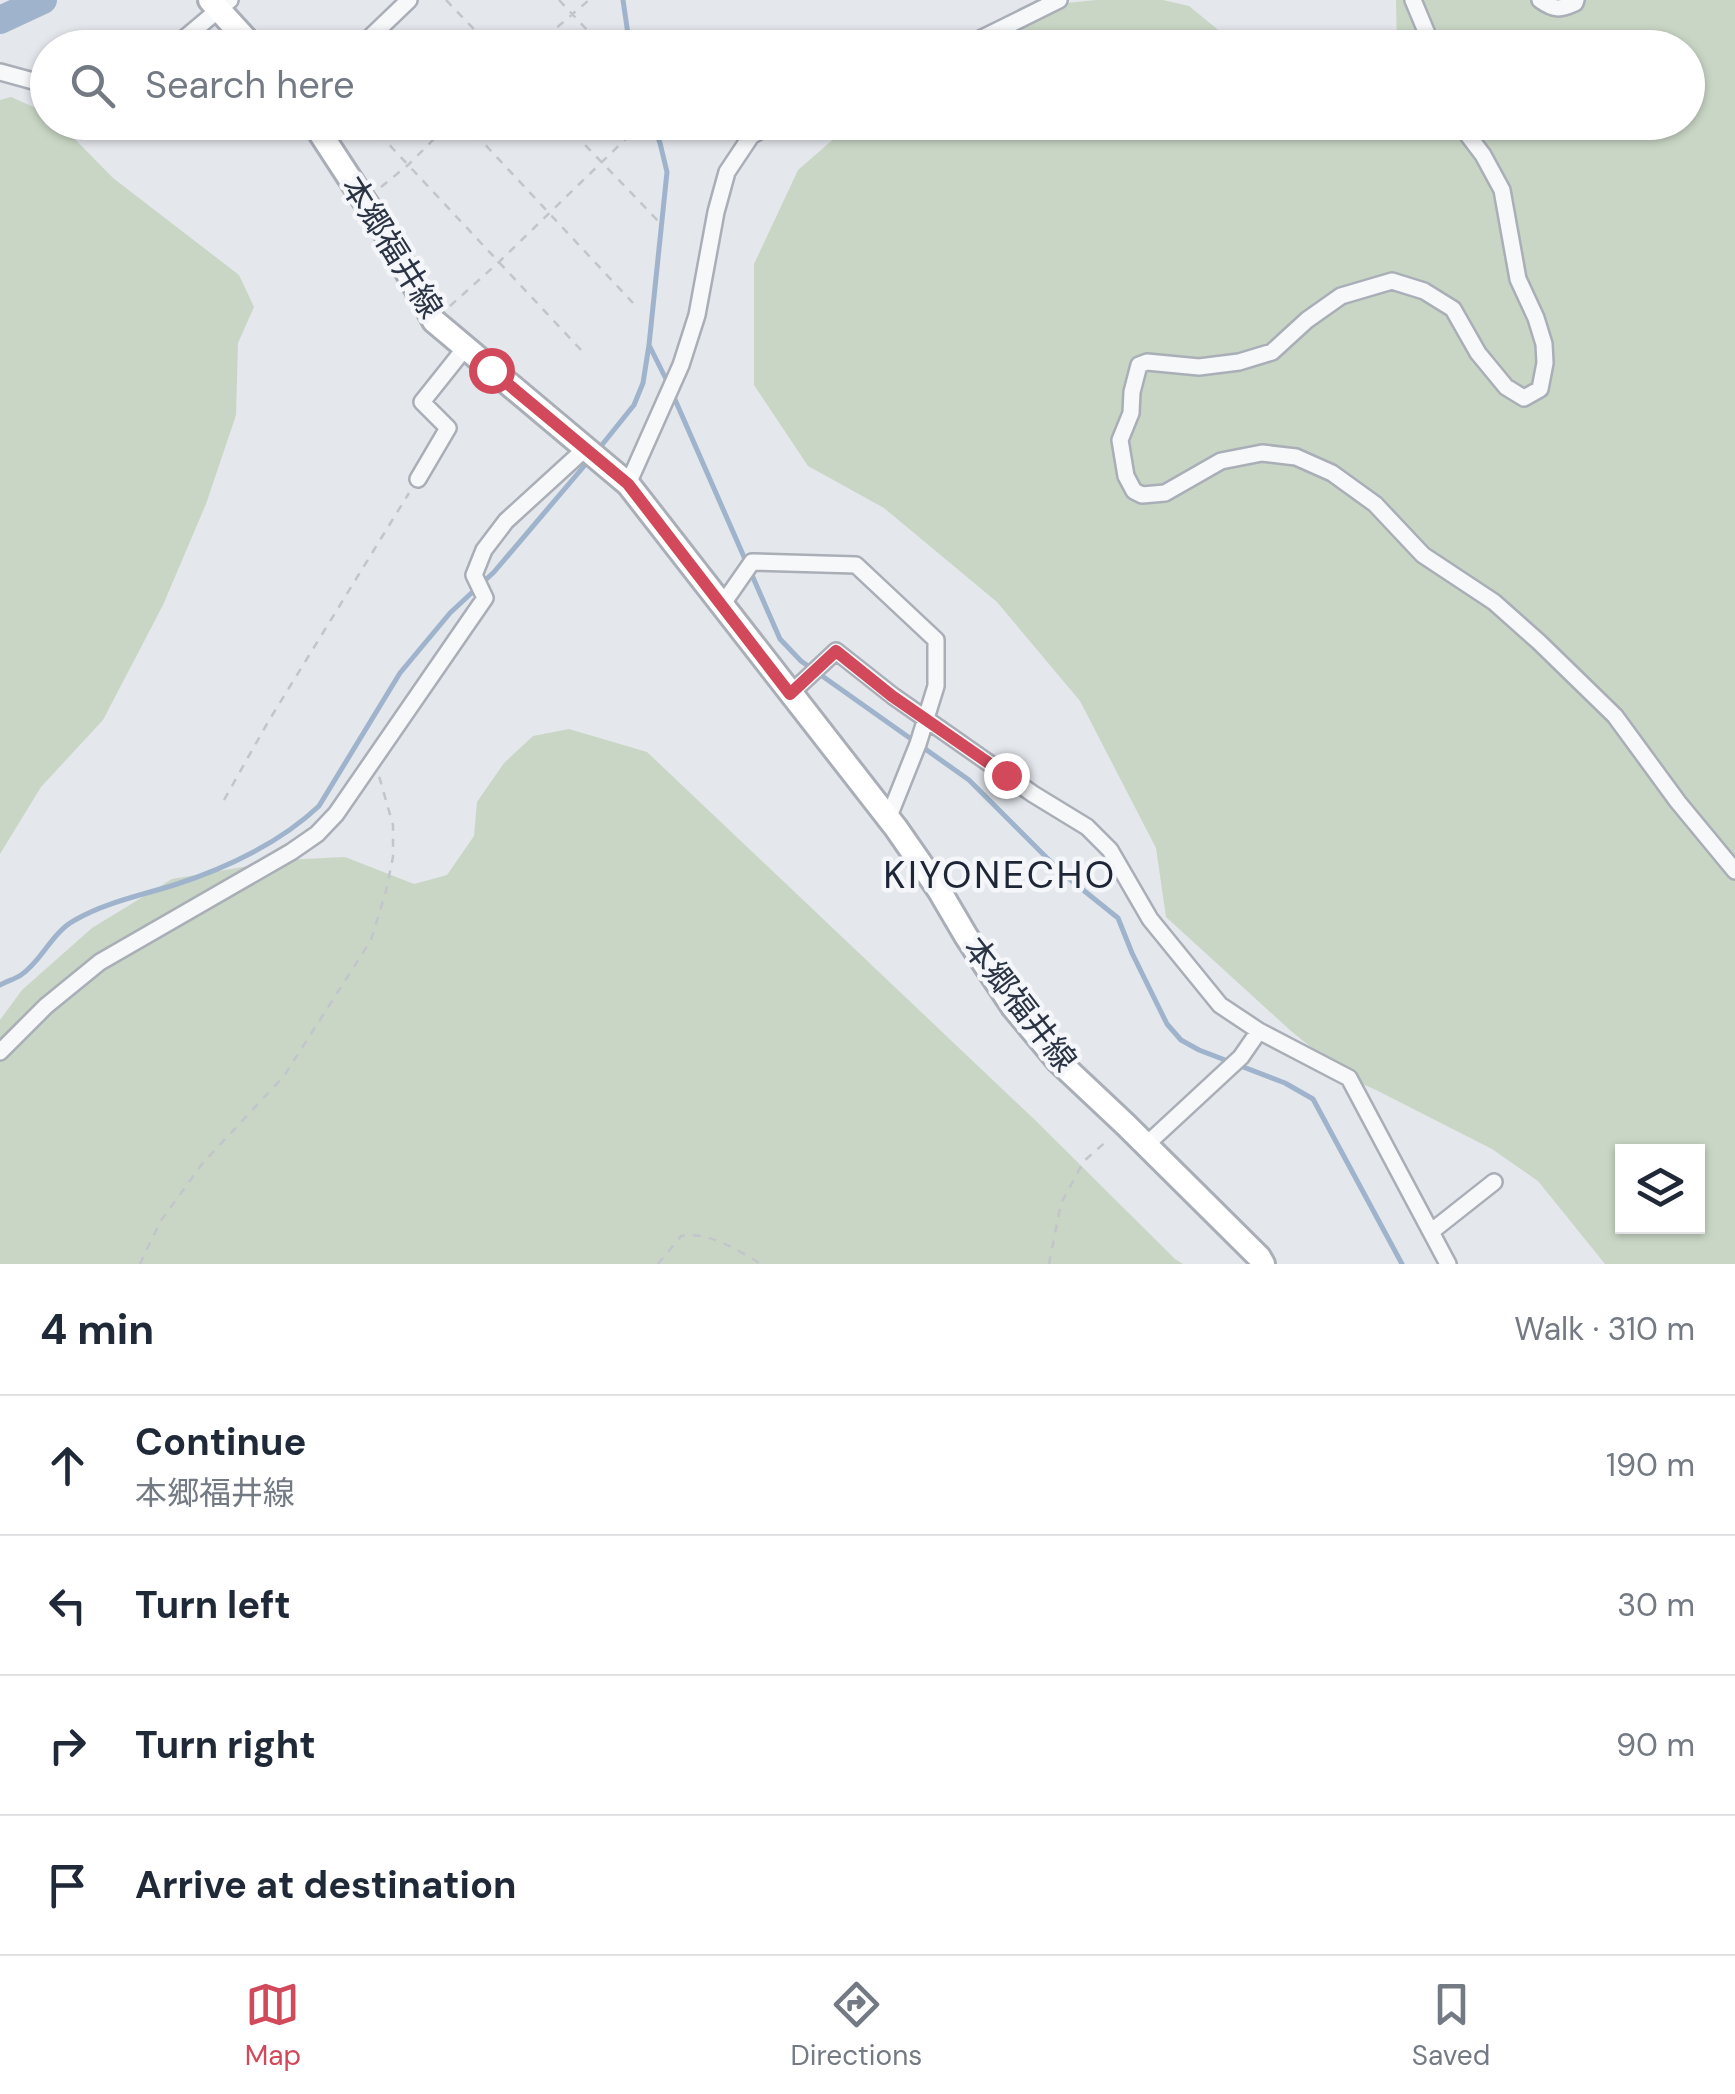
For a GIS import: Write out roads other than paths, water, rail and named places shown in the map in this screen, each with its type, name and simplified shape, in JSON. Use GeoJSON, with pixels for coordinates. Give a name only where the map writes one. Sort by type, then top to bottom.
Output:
{"type":"FeatureCollection","features":[{"type":"Feature","properties":{"kind":"main road"},"geometry":{"type":"LineString","coordinates":[[220,3],[240,30]]}},
{"type":"Feature","properties":{"kind":"main road","name":"本郷福井線"},"geometry":{"type":"LineString","coordinates":[[325,140],[386,234],[434,321],[628,484],[888,819],[1013,1006],[1058,1061],[1263,1264]]}},
{"type":"Feature","properties":{"kind":"street"},"geometry":{"type":"LineString","coordinates":[[378,30],[409,0]]}},
{"type":"Feature","properties":{"kind":"street"},"geometry":{"type":"LineString","coordinates":[[998,30],[1059,0]]}},
{"type":"Feature","properties":{"kind":"street"},"geometry":{"type":"LineString","coordinates":[[1412,0],[1425,30]]}},
{"type":"Feature","properties":{"kind":"street"},"geometry":{"type":"LineString","coordinates":[[1540,0],[1552,9],[1562,10],[1576,0]]}},
{"type":"Feature","properties":{"kind":"street"},"geometry":{"type":"LineString","coordinates":[[192,30],[220,3]]}},
{"type":"Feature","properties":{"kind":"street"},"geometry":{"type":"LineString","coordinates":[[0,72],[30,80]]}},
{"type":"Feature","properties":{"kind":"street"},"geometry":{"type":"LineString","coordinates":[[628,484],[681,365],[698,314],[727,172],[748,140]]}},
{"type":"Feature","properties":{"kind":"street"},"geometry":{"type":"LineString","coordinates":[[1472,140],[1502,190],[1518,279],[1544,344],[1546,363],[1540,389],[1524,398],[1506,387],[1478,353],[1453,309],[1424,291],[1392,281],[1341,296],[1272,352],[1239,362],[1198,367],[1147,362],[1139,366],[1131,413],[1120,440],[1126,476],[1142,496],[1164,493],[1221,461],[1262,452],[1296,457],[1332,474],[1374,504],[1423,556],[1494,602],[1615,716],[1735,871]]}},
{"type":"Feature","properties":{"kind":"street"},"geometry":{"type":"LineString","coordinates":[[418,479],[448,428],[422,402],[466,348]]}},
{"type":"Feature","properties":{"kind":"street"},"geometry":{"type":"LineString","coordinates":[[0,1052],[46,1006],[100,962],[317,834],[374,761],[486,598],[474,576],[484,550],[506,522],[586,448]]}},
{"type":"Feature","properties":{"kind":"street"},"geometry":{"type":"LineString","coordinates":[[722,605],[752,562],[856,565],[936,640],[936,686],[888,819]]}},
{"type":"Feature","properties":{"kind":"street"},"geometry":{"type":"LineString","coordinates":[[790,694],[836,651],[892,696],[1032,794],[1087,827],[1110,850],[1150,919],[1220,1005],[1258,1031],[1349,1078],[1448,1264]]}},
{"type":"Feature","properties":{"kind":"street"},"geometry":{"type":"LineString","coordinates":[[1146,1144],[1241,1057],[1258,1031]]}},
{"type":"Feature","properties":{"kind":"street"},"geometry":{"type":"LineString","coordinates":[[1432,1232],[1494,1182]]}},
{"type":"Feature","properties":{"kind":"waterway"},"geometry":{"type":"LineString","coordinates":[[0,20],[43,0]]}},
{"type":"Feature","properties":{"kind":"waterway"},"geometry":{"type":"LineString","coordinates":[[623,0],[627,30]]}},
{"type":"Feature","properties":{"kind":"waterway"},"geometry":{"type":"LineString","coordinates":[[597,451],[634,405],[643,383],[667,172],[659,140]]}},
{"type":"Feature","properties":{"kind":"waterway"},"geometry":{"type":"LineString","coordinates":[[649,345],[669,385]]}},
{"type":"Feature","properties":{"kind":"waterway"},"geometry":{"type":"LineString","coordinates":[[673,395],[780,639],[801,661],[969,780],[1062,873],[1118,918],[1167,1024],[1181,1040],[1285,1083],[1313,1099],[1402,1264]]}},
{"type":"Feature","properties":{"kind":"waterway"},"geometry":{"type":"LineString","coordinates":[[0,985],[28,969],[59,932],[75,920],[234,862],[288,831],[319,806],[400,673],[450,613],[494,572],[585,465]]}},
{"type":"Feature","properties":{"kind":"district","name":"KIYONECHO"},"geometry":{"type":"Point","coordinates":[1000,875]}}]}
